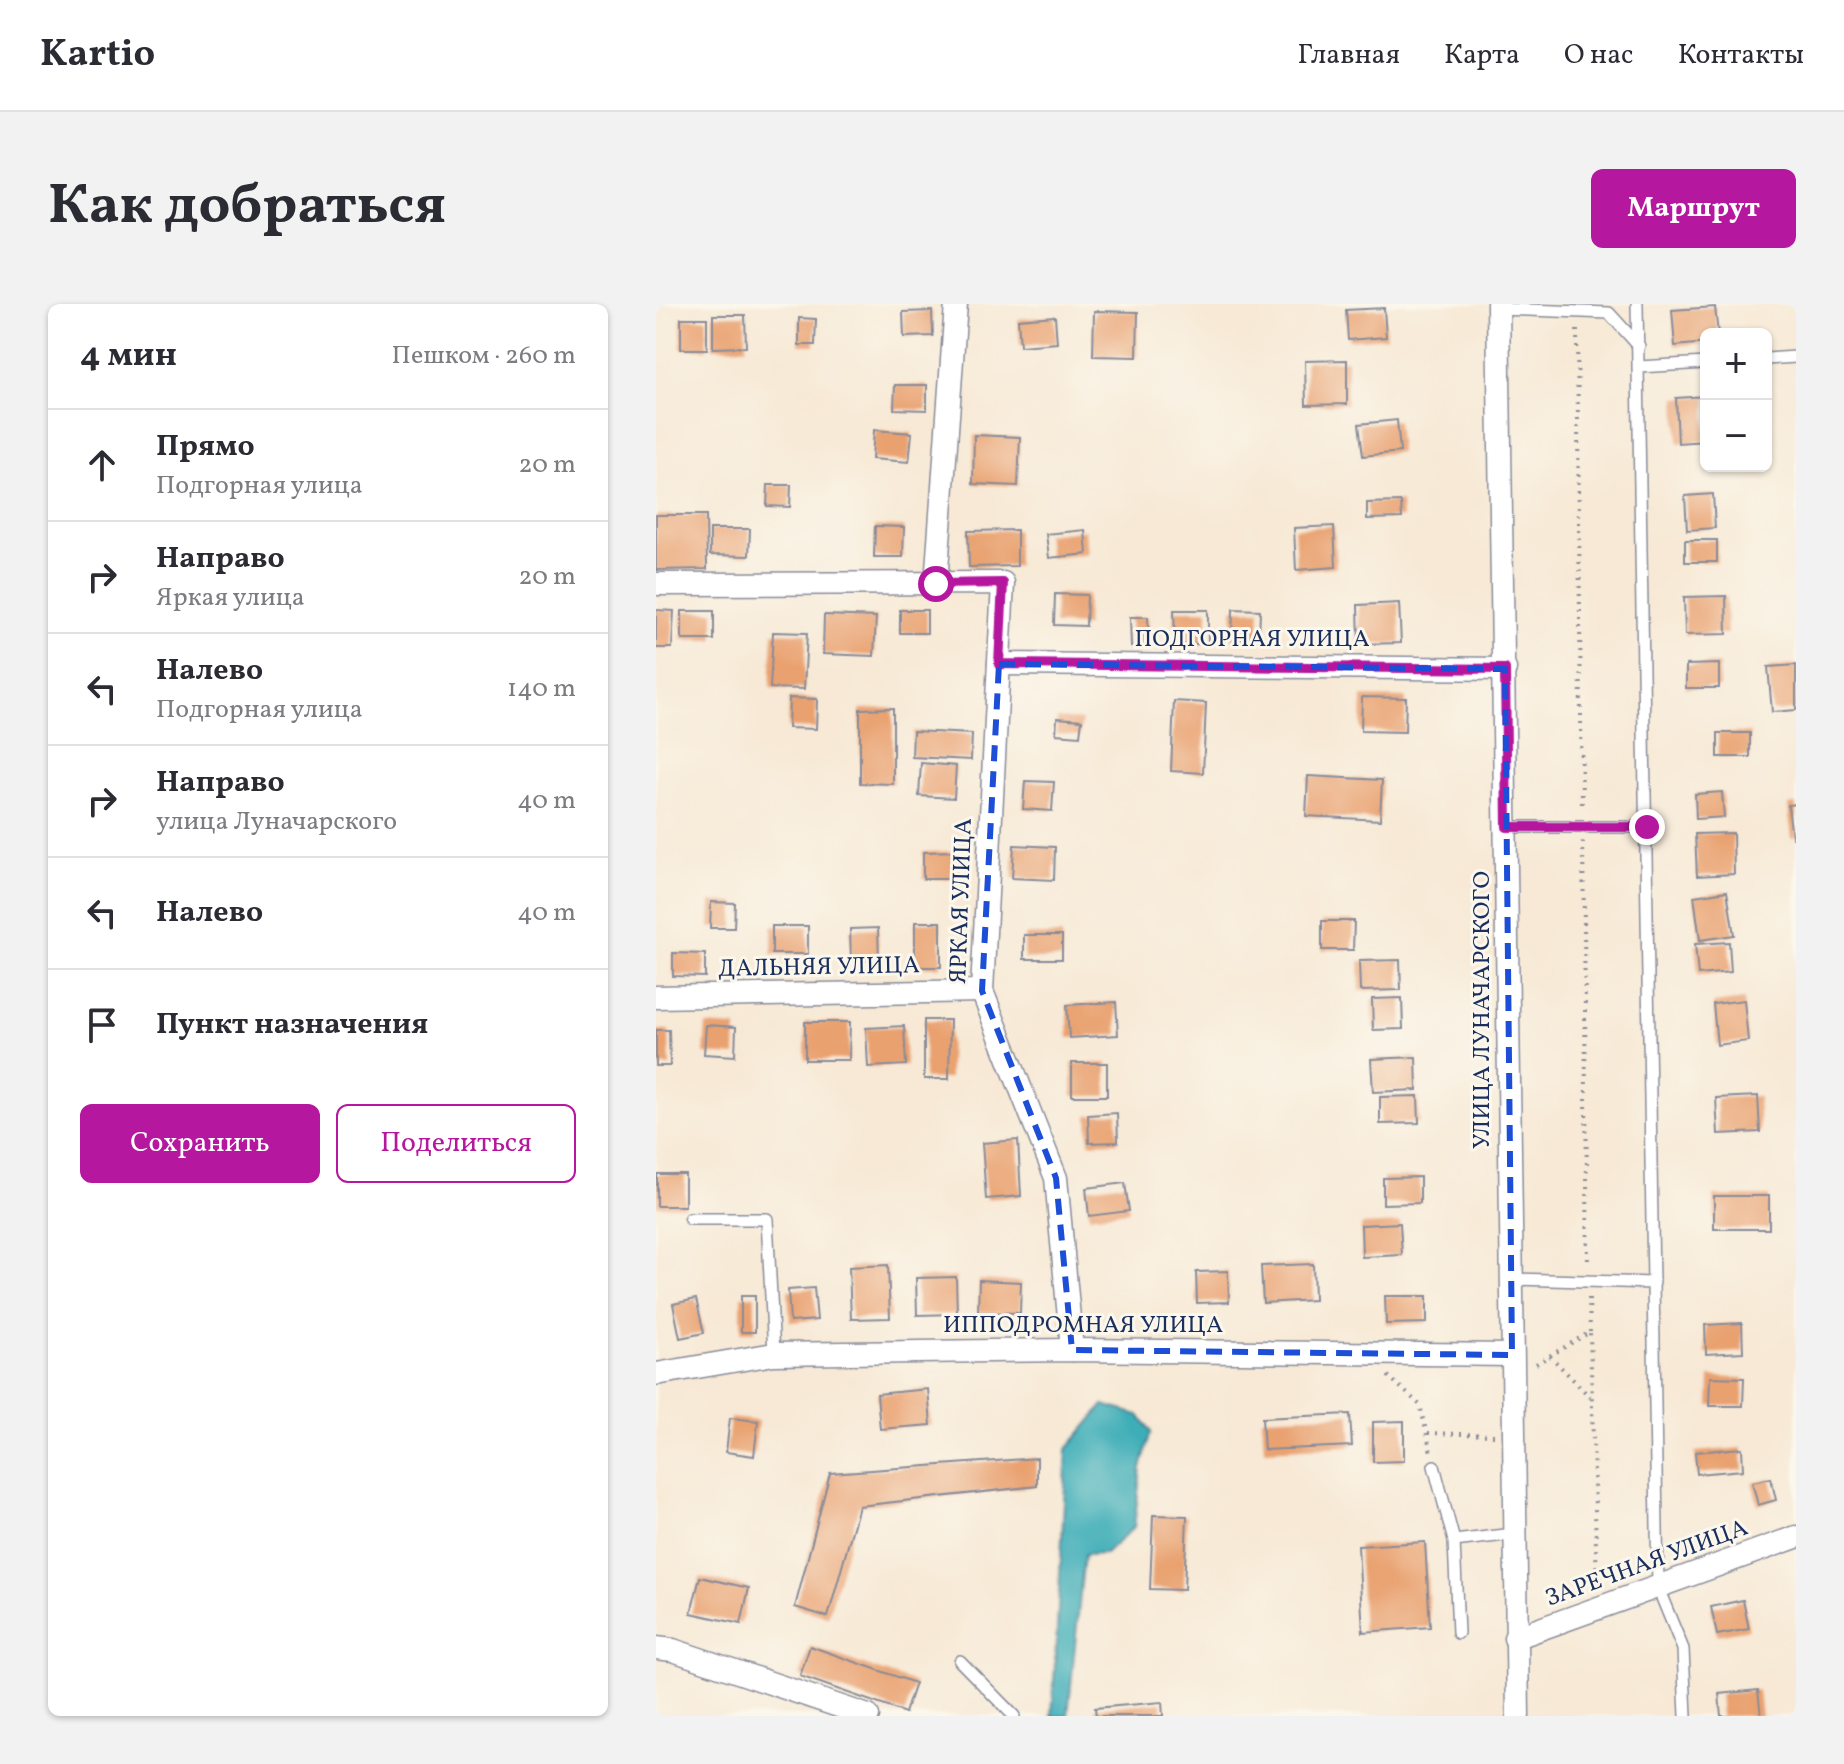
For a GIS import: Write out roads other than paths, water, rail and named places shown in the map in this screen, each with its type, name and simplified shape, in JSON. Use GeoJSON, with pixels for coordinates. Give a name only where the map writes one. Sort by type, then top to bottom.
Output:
{"type":"FeatureCollection","features":[{"type":"Feature","properties":{"kind":"street"},"geometry":{"type":"LineString","coordinates":[[656,584],[936,584],[956,304]]}},
{"type":"Feature","properties":{"kind":"street","name":"УЛИЦА ЛУНАЧАРСКОГО"},"geometry":{"type":"LineString","coordinates":[[1498,307],[1511,1279],[1520,1362],[1513,1436],[1518,1716]]}},
{"type":"Feature","properties":{"kind":"street","name":"ЯРКАЯ УЛИЦА"},"geometry":{"type":"LineString","coordinates":[[936,584],[1003,583],[982,991],[1056,1178],[1072,1350]]}},
{"type":"Feature","properties":{"kind":"street","name":"ПОДГОРНАЯ УЛИЦА"},"geometry":{"type":"LineString","coordinates":[[999,664],[1505,669]]}},
{"type":"Feature","properties":{"kind":"street","name":"ДАЛЬНЯЯ УЛИЦА"},"geometry":{"type":"LineString","coordinates":[[656,997],[982,991]]}},
{"type":"Feature","properties":{"kind":"street","name":"ИППОДРОМНАЯ УЛИЦА"},"geometry":{"type":"LineString","coordinates":[[656,1374],[774,1354],[1072,1350],[1376,1354],[1520,1362]]}},
{"type":"Feature","properties":{"kind":"street","name":"ЗАРЕЧНАЯ УЛИЦА"},"geometry":{"type":"LineString","coordinates":[[1515,1638],[1796,1537]]}},
{"type":"Feature","properties":{"kind":"street"},"geometry":{"type":"LineString","coordinates":[[656,1648],[673,1650],[868,1716]]}},
{"type":"Feature","properties":{"kind":"lane"},"geometry":{"type":"LineString","coordinates":[[1637,304],[1658,1588],[1683,1649],[1686,1716]]}},
{"type":"Feature","properties":{"kind":"lane"},"geometry":{"type":"LineString","coordinates":[[1498,307],[1609,313],[1639,347]]}},
{"type":"Feature","properties":{"kind":"lane"},"geometry":{"type":"LineString","coordinates":[[1772,359],[1796,357]]}},
{"type":"Feature","properties":{"kind":"lane"},"geometry":{"type":"LineString","coordinates":[[1639,367],[1700,363]]}},
{"type":"Feature","properties":{"kind":"lane"},"geometry":{"type":"LineString","coordinates":[[1507,827],[1647,827]]}},
{"type":"Feature","properties":{"kind":"lane"},"geometry":{"type":"LineString","coordinates":[[690,1219],[767,1219],[774,1354]]}},
{"type":"Feature","properties":{"kind":"lane"},"geometry":{"type":"LineString","coordinates":[[1511,1279],[1654,1283]]}},
{"type":"Feature","properties":{"kind":"lane"},"geometry":{"type":"LineString","coordinates":[[1434,1466],[1454,1541],[1458,1633]]}},
{"type":"Feature","properties":{"kind":"lane"},"geometry":{"type":"LineString","coordinates":[[1454,1541],[1514,1534]]}},
{"type":"Feature","properties":{"kind":"lane"},"geometry":{"type":"LineString","coordinates":[[960,1661],[1014,1716]]}},
{"type":"Feature","properties":{"kind":"water"},"geometry":{"type":"Polygon","coordinates":[[[1104,1405],[1139,1415],[1151,1432],[1141,1468],[1134,1527],[1105,1554],[1084,1555],[1068,1716],[1052,1716],[1067,1449],[1104,1405]]]}}]}
